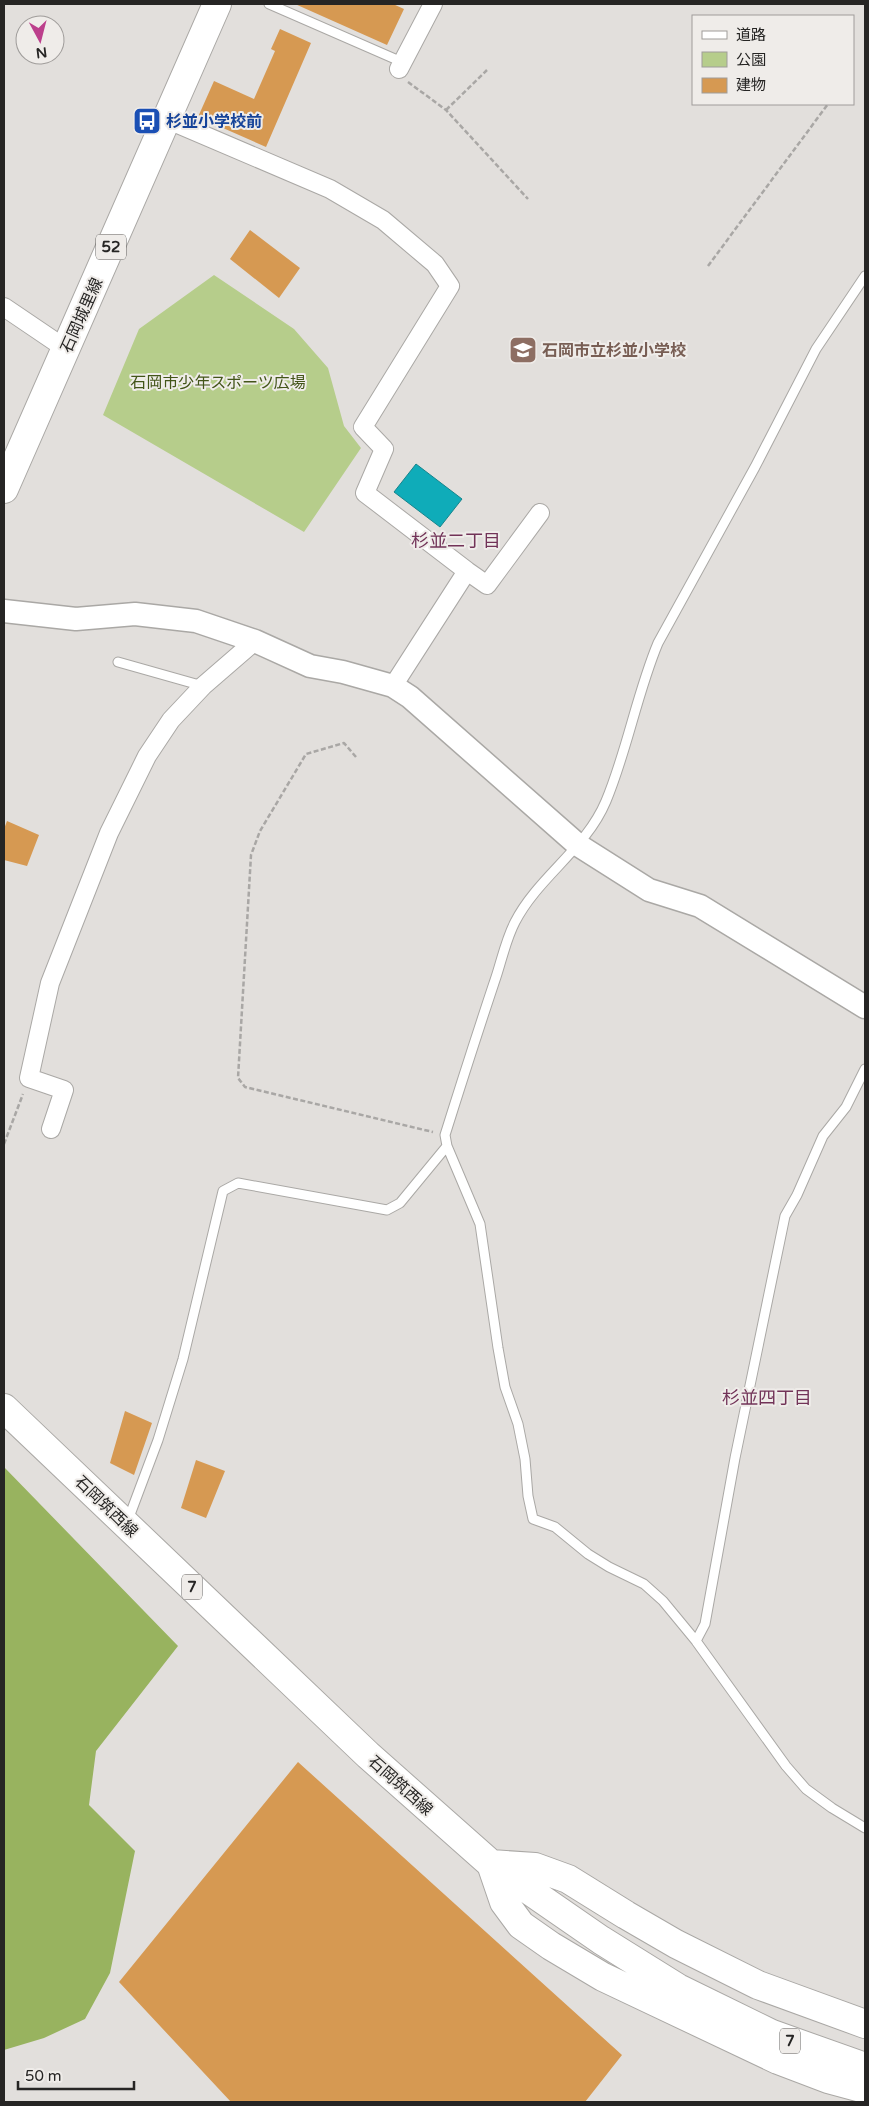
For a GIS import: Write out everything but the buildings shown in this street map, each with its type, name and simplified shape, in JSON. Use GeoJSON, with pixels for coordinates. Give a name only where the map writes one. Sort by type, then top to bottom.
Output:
{"type":"FeatureCollection","features":[{"type":"Feature","properties":{"kind":"main road","name":"石岡城里線"},"geometry":{"type":"LineString","coordinates":[[4,489],[217,4]]}},
{"type":"Feature","properties":{"kind":"main road","name":"石岡筑西線"},"geometry":{"type":"LineString","coordinates":[[4,1408],[368,1755],[491,1864],[594,1936],[678,1988],[772,2034],[865,2067]]}},
{"type":"Feature","properties":{"kind":"main road"},"geometry":{"type":"LineString","coordinates":[[865,2024],[750,1981],[668,1939],[568,1879],[535,1867],[491,1864],[504,1902],[521,1925],[551,1946],[596,1972],[778,2060],[828,2079],[865,2089]]}},
{"type":"Feature","properties":{"kind":"street"},"geometry":{"type":"LineString","coordinates":[[400,66],[433,4]]}},
{"type":"Feature","properties":{"kind":"street"},"geometry":{"type":"LineString","coordinates":[[166,119],[330,189],[383,220],[435,264],[450,286],[363,427],[384,449],[365,493],[487,585],[540,514]]}},
{"type":"Feature","properties":{"kind":"street"},"geometry":{"type":"LineString","coordinates":[[4,306],[66,349]]}},
{"type":"Feature","properties":{"kind":"street"},"geometry":{"type":"LineString","coordinates":[[393,686],[467,571]]}},
{"type":"Feature","properties":{"kind":"street"},"geometry":{"type":"LineString","coordinates":[[4,611],[76,619],[135,614],[196,621],[255,641],[310,666],[343,672],[393,686],[410,697],[578,845],[649,890],[700,906],[865,1007]]}},
{"type":"Feature","properties":{"kind":"street"},"geometry":{"type":"LineString","coordinates":[[52,1129],[64,1090],[29,1078],[50,983],[110,833],[147,756],[170,720],[203,686],[255,641]]}},
{"type":"Feature","properties":{"kind":"lane"},"geometry":{"type":"LineString","coordinates":[[269,4],[400,66]]}},
{"type":"Feature","properties":{"kind":"lane"},"geometry":{"type":"LineString","coordinates":[[865,276],[816,349],[755,467],[658,643],[606,802],[592,827],[534,896],[514,923],[470,1054],[446,1135],[447,1146],[480,1224],[505,1387],[518,1424],[526,1459],[528,1496],[533,1519],[555,1527],[588,1554],[644,1584],[663,1601],[696,1640],[786,1766],[806,1789],[832,1808],[865,1828]]}},
{"type":"Feature","properties":{"kind":"lane"},"geometry":{"type":"LineString","coordinates":[[118,662],[203,686]]}},
{"type":"Feature","properties":{"kind":"lane"},"geometry":{"type":"LineString","coordinates":[[696,1640],[705,1624],[735,1458],[785,1216],[797,1195],[823,1136],[846,1107],[865,1069]]}},
{"type":"Feature","properties":{"kind":"lane"},"geometry":{"type":"LineString","coordinates":[[126,1524],[158,1440],[184,1358],[223,1191],[238,1183],[387,1210],[400,1203],[447,1146]]}},
{"type":"Feature","properties":{"kind":"path"},"geometry":{"type":"LineString","coordinates":[[400,66],[402,76],[446,110],[528,199]]}},
{"type":"Feature","properties":{"kind":"path"},"geometry":{"type":"LineString","coordinates":[[446,110],[487,70]]}},
{"type":"Feature","properties":{"kind":"path"},"geometry":{"type":"LineString","coordinates":[[708,266],[827,105]]}},
{"type":"Feature","properties":{"kind":"path"},"geometry":{"type":"LineString","coordinates":[[356,756],[344,743],[306,754],[260,831],[250,855],[238,1078],[245,1087],[446,1135]]}},
{"type":"Feature","properties":{"kind":"path"},"geometry":{"type":"LineString","coordinates":[[4,1144],[29,1078]]}},
{"type":"Feature","properties":{"kind":"green space","name":"石岡市少年スポーツ広場"},"geometry":{"type":"Polygon","coordinates":[[[214,275],[294,329],[328,368],[344,426],[361,448],[304,532],[103,415],[139,329],[214,275]]]}},
{"type":"Feature","properties":{"kind":"green space"},"geometry":{"type":"Polygon","coordinates":[[[4,1467],[178,1646],[96,1751],[89,1805],[135,1851],[110,1973],[85,2019],[44,2038],[4,2050],[4,1467]]]}},
{"type":"Feature","properties":{"kind":"water"},"geometry":{"type":"Polygon","coordinates":[[[416,464],[462,499],[440,527],[394,492],[416,464]]]}},
{"type":"Feature","properties":{"kind":"place","name":"杉並小学校前"},"geometry":{"type":"Point","coordinates":[147,121]}},
{"type":"Feature","properties":{"kind":"place","name":"石岡市立杉並小学校"},"geometry":{"type":"Point","coordinates":[523,350]}},
{"type":"Feature","properties":{"kind":"district","name":"杉並二丁目"},"geometry":{"type":"Point","coordinates":[456,541]}},
{"type":"Feature","properties":{"kind":"district","name":"杉並四丁目"},"geometry":{"type":"Point","coordinates":[767,1398]}}]}
